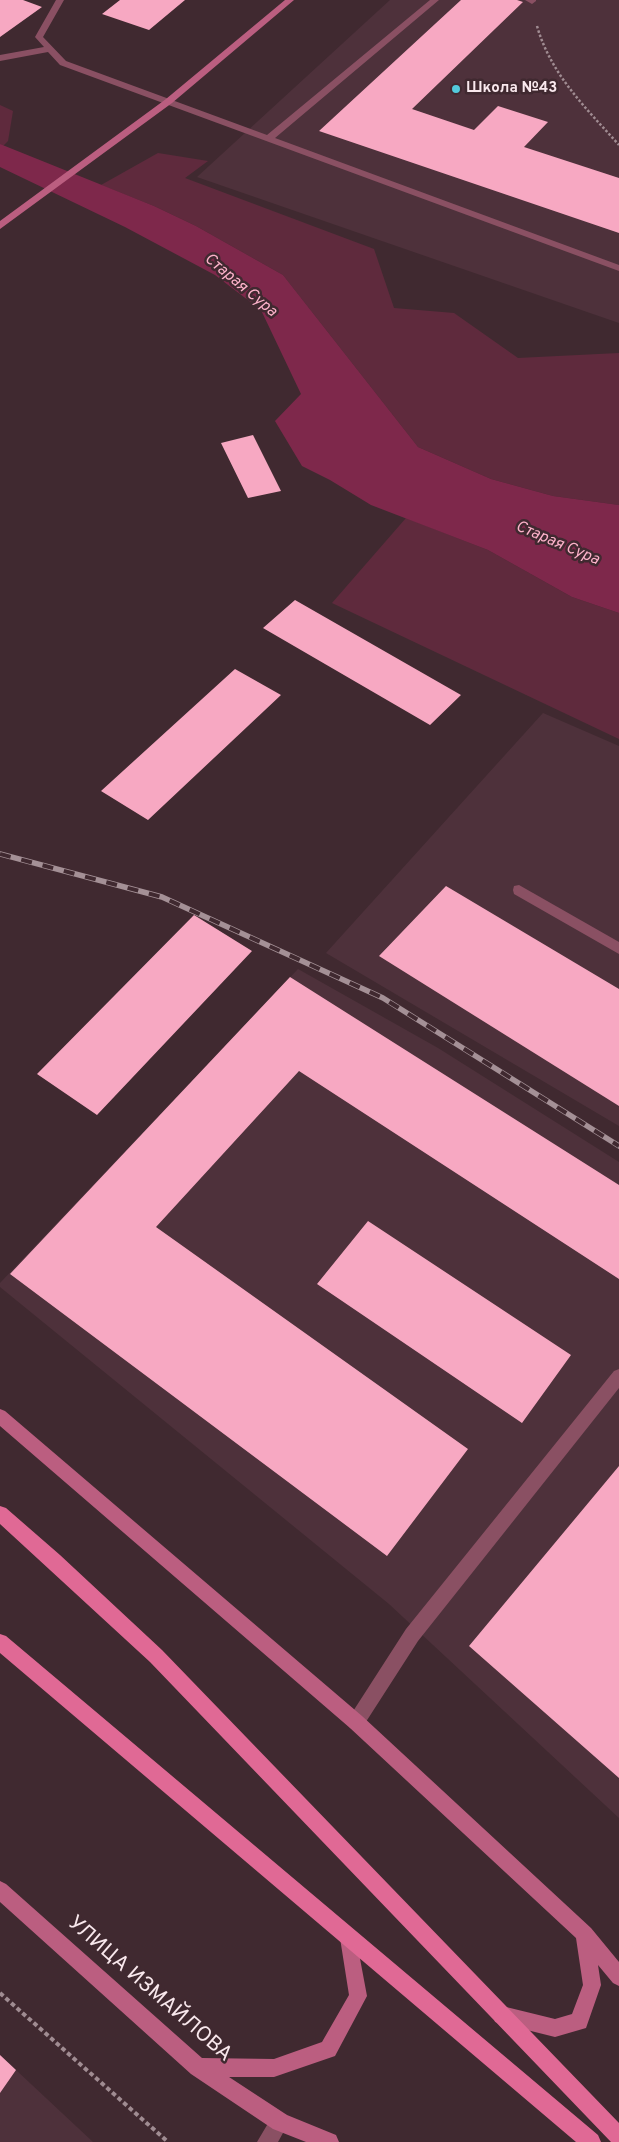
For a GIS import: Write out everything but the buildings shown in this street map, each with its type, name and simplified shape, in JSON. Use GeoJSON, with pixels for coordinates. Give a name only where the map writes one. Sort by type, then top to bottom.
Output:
{"type":"FeatureCollection","features":[{"type":"Feature","properties":{"kind":"main road"},"geometry":{"type":"LineString","coordinates":[[0,226],[169,102],[290,0]]}},
{"type":"Feature","properties":{"kind":"main road"},"geometry":{"type":"LineString","coordinates":[[0,1416],[356,1722],[585,1934],[619,1977]]}},
{"type":"Feature","properties":{"kind":"main road"},"geometry":{"type":"LineString","coordinates":[[0,1514],[54,1561],[156,1656],[619,2137]]}},
{"type":"Feature","properties":{"kind":"main road"},"geometry":{"type":"LineString","coordinates":[[0,1642],[591,2142]]}},
{"type":"Feature","properties":{"kind":"main road","name":"УЛИЦА ИЗМАЙЛОВА"},"geometry":{"type":"LineString","coordinates":[[0,1890],[198,2066],[280,2122],[329,2142]]}},
{"type":"Feature","properties":{"kind":"main road"},"geometry":{"type":"LineString","coordinates":[[502,2015],[556,2028],[579,2021],[592,1985],[585,1934]]}},
{"type":"Feature","properties":{"kind":"main road"},"geometry":{"type":"LineString","coordinates":[[198,2066],[274,2068],[328,2049],[358,1996],[350,1938]]}},
{"type":"Feature","properties":{"kind":"street"},"geometry":{"type":"LineString","coordinates":[[60,0],[39,37],[64,63],[619,268]]}},
{"type":"Feature","properties":{"kind":"street"},"geometry":{"type":"LineString","coordinates":[[268,139],[435,0]]}},
{"type":"Feature","properties":{"kind":"street"},"geometry":{"type":"LineString","coordinates":[[0,58],[50,49]]}},
{"type":"Feature","properties":{"kind":"street"},"geometry":{"type":"LineString","coordinates":[[520,890],[619,949]]}},
{"type":"Feature","properties":{"kind":"street"},"geometry":{"type":"LineString","coordinates":[[356,1722],[412,1635],[619,1376]]}},
{"type":"Feature","properties":{"kind":"street"},"geometry":{"type":"LineString","coordinates":[[267,2142],[280,2122]]}},
{"type":"Feature","properties":{"kind":"path"},"geometry":{"type":"LineString","coordinates":[[531,0],[540,43],[548,57],[561,78],[619,145]]}},
{"type":"Feature","properties":{"kind":"path"},"geometry":{"type":"LineString","coordinates":[[0,1993],[168,2142]]}},
{"type":"Feature","properties":{"kind":"shaded area","name":"Школа №43"},"geometry":{"type":"Polygon","coordinates":[[[390,0],[619,0],[619,323],[197,177],[390,0]]]}},
{"type":"Feature","properties":{"kind":"shaded area"},"geometry":{"type":"Polygon","coordinates":[[[0,105],[13,111],[8,141],[3,146],[0,144],[0,105]]]}},
{"type":"Feature","properties":{"kind":"shaded area"},"geometry":{"type":"Polygon","coordinates":[[[158,153],[208,161],[185,178],[374,249],[394,308],[454,313],[518,358],[619,353],[619,505],[553,496],[491,479],[418,447],[283,275],[196,226],[154,206],[101,185],[158,153]]]}},
{"type":"Feature","properties":{"kind":"shaded area"},"geometry":{"type":"Polygon","coordinates":[[[406,518],[488,550],[572,597],[619,613],[619,739],[332,603],[406,518]]]}},
{"type":"Feature","properties":{"kind":"shaded area"},"geometry":{"type":"Polygon","coordinates":[[[543,713],[619,746],[619,1126],[326,953],[543,713]]]}},
{"type":"Feature","properties":{"kind":"shaded area"},"geometry":{"type":"Polygon","coordinates":[[[298,969],[438,1048],[619,1162],[619,1818],[389,1604],[0,1287],[0,1283],[298,969]]]}},
{"type":"Feature","properties":{"kind":"shaded area"},"geometry":{"type":"Polygon","coordinates":[[[0,2055],[16,2070],[93,2142],[0,2142],[0,2055]]]}},
{"type":"Feature","properties":{"kind":"water","name":"Старая Сура"},"geometry":{"type":"Polygon","coordinates":[[[0,144],[154,206],[196,226],[283,275],[418,447],[491,479],[553,496],[619,505],[619,613],[572,597],[488,550],[371,505],[330,480],[302,466],[275,421],[301,394],[261,310],[215,275],[125,227],[0,167],[0,144]]]}},
{"type":"Feature","properties":{"kind":"railway"},"geometry":{"type":"LineString","coordinates":[[0,854],[162,897],[383,998],[619,1146]]}},
{"type":"Feature","properties":{"kind":"place","name":"Школа №43"},"geometry":{"type":"Point","coordinates":[456,89]}}]}
